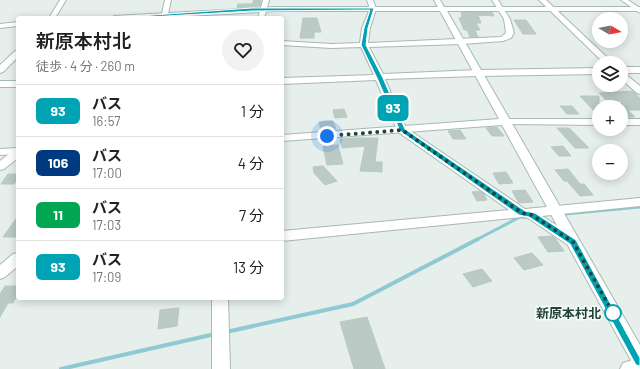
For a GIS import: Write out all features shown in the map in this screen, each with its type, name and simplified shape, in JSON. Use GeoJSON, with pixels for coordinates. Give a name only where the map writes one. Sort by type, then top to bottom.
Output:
{"type":"FeatureCollection","features":[{"type":"Feature","properties":{"kind":"street"},"geometry":{"type":"LineString","coordinates":[[53,16],[63,0]]}},
{"type":"Feature","properties":{"kind":"street"},"geometry":{"type":"LineString","coordinates":[[168,0],[164,16],[264,9],[373,9],[440,5],[502,9],[639,10]]}},
{"type":"Feature","properties":{"kind":"street"},"geometry":{"type":"LineString","coordinates":[[262,16],[266,0]]}},
{"type":"Feature","properties":{"kind":"street"},"geometry":{"type":"LineString","coordinates":[[370,0],[373,9],[366,28],[364,45],[402,130],[530,216],[573,242]]}},
{"type":"Feature","properties":{"kind":"street"},"geometry":{"type":"LineString","coordinates":[[284,42],[331,46],[462,42],[503,39],[510,33],[507,19],[495,0]]}},
{"type":"Feature","properties":{"kind":"street"},"geometry":{"type":"LineString","coordinates":[[542,0],[602,56]]}},
{"type":"Feature","properties":{"kind":"street"},"geometry":{"type":"LineString","coordinates":[[624,0],[639,10]]}},
{"type":"Feature","properties":{"kind":"street"},"geometry":{"type":"LineString","coordinates":[[440,5],[640,361]]}},
{"type":"Feature","properties":{"kind":"street"},"geometry":{"type":"LineString","coordinates":[[0,26],[16,24]]}},
{"type":"Feature","properties":{"kind":"street"},"geometry":{"type":"LineString","coordinates":[[0,70],[16,55]]}},
{"type":"Feature","properties":{"kind":"street"},"geometry":{"type":"LineString","coordinates":[[628,70],[640,70]]}},
{"type":"Feature","properties":{"kind":"street"},"geometry":{"type":"LineString","coordinates":[[284,81],[478,73],[592,71]]}},
{"type":"Feature","properties":{"kind":"street"},"geometry":{"type":"LineString","coordinates":[[628,80],[640,91]]}},
{"type":"Feature","properties":{"kind":"street"},"geometry":{"type":"LineString","coordinates":[[0,84],[16,84]]}},
{"type":"Feature","properties":{"kind":"street"},"geometry":{"type":"LineString","coordinates":[[284,138],[505,122],[592,122]]}},
{"type":"Feature","properties":{"kind":"street"},"geometry":{"type":"LineString","coordinates":[[628,122],[640,122]]}},
{"type":"Feature","properties":{"kind":"street"},"geometry":{"type":"LineString","coordinates":[[0,152],[16,151]]}},
{"type":"Feature","properties":{"kind":"street"},"geometry":{"type":"LineString","coordinates":[[0,167],[16,153]]}},
{"type":"Feature","properties":{"kind":"street"},"geometry":{"type":"LineString","coordinates":[[284,236],[530,216],[556,210],[640,202]]}},
{"type":"Feature","properties":{"kind":"street"},"geometry":{"type":"LineString","coordinates":[[0,259],[16,259]]}},
{"type":"Feature","properties":{"kind":"street"},"geometry":{"type":"LineString","coordinates":[[0,273],[16,260]]}},
{"type":"Feature","properties":{"kind":"street"},"geometry":{"type":"LineString","coordinates":[[220,300],[221,369]]}},
{"type":"Feature","properties":{"kind":"street"},"geometry":{"type":"LineString","coordinates":[[629,369],[640,366]]}},
{"type":"Feature","properties":{"kind":"building"},"geometry":{"type":"Polygon","coordinates":[[[254,0],[261,0],[260,6],[237,8],[238,4],[252,4],[254,0]]]}},
{"type":"Feature","properties":{"kind":"building"},"geometry":{"type":"Polygon","coordinates":[[[461,12],[492,12],[494,16],[478,15],[481,23],[476,23],[480,30],[475,30],[478,37],[470,37],[467,30],[464,30],[459,18],[462,16],[461,12]]]}},
{"type":"Feature","properties":{"kind":"building"},"geometry":{"type":"Polygon","coordinates":[[[303,18],[317,18],[321,32],[314,32],[314,38],[300,38],[303,18]]]}},
{"type":"Feature","properties":{"kind":"building"},"geometry":{"type":"Polygon","coordinates":[[[514,20],[526,20],[536,34],[523,34],[514,20]]]}},
{"type":"Feature","properties":{"kind":"building"},"geometry":{"type":"Polygon","coordinates":[[[633,91],[640,98],[640,110],[628,110],[628,100],[606,100],[599,93],[628,92],[633,91]]]}},
{"type":"Feature","properties":{"kind":"building"},"geometry":{"type":"Polygon","coordinates":[[[580,96],[599,96],[599,100],[592,100],[592,109],[580,96]]]}},
{"type":"Feature","properties":{"kind":"building"},"geometry":{"type":"Polygon","coordinates":[[[560,106],[572,106],[579,114],[567,114],[560,106]]]}},
{"type":"Feature","properties":{"kind":"building"},"geometry":{"type":"Polygon","coordinates":[[[344,109],[347,117],[335,118],[333,110],[344,109]]]}},
{"type":"Feature","properties":{"kind":"building"},"geometry":{"type":"Polygon","coordinates":[[[628,110],[635,117],[628,117],[628,110]]]}},
{"type":"Feature","properties":{"kind":"building"},"geometry":{"type":"Polygon","coordinates":[[[333,121],[336,129],[321,130],[319,122],[333,121]]]}},
{"type":"Feature","properties":{"kind":"building"},"geometry":{"type":"Polygon","coordinates":[[[497,127],[504,136],[492,136],[486,128],[497,127]]]}},
{"type":"Feature","properties":{"kind":"building"},"geometry":{"type":"Polygon","coordinates":[[[557,128],[569,128],[589,148],[575,148],[557,128]]]}},
{"type":"Feature","properties":{"kind":"building"},"geometry":{"type":"Polygon","coordinates":[[[460,130],[466,139],[453,139],[448,131],[460,130]]]}},
{"type":"Feature","properties":{"kind":"building"},"geometry":{"type":"Polygon","coordinates":[[[378,138],[375,162],[382,162],[382,172],[360,171],[365,146],[342,148],[340,139],[378,138]]]}},
{"type":"Feature","properties":{"kind":"building"},"geometry":{"type":"Polygon","coordinates":[[[338,145],[343,164],[327,165],[323,146],[338,145]]]}},
{"type":"Feature","properties":{"kind":"building"},"geometry":{"type":"Polygon","coordinates":[[[563,146],[571,156],[559,156],[551,147],[563,146]]]}},
{"type":"Feature","properties":{"kind":"building"},"geometry":{"type":"Polygon","coordinates":[[[323,166],[337,181],[325,185],[314,173],[313,167],[323,166]]]}},
{"type":"Feature","properties":{"kind":"building"},"geometry":{"type":"Polygon","coordinates":[[[568,169],[580,184],[584,184],[593,195],[580,196],[555,170],[568,169]]]}},
{"type":"Feature","properties":{"kind":"building"},"geometry":{"type":"Polygon","coordinates":[[[506,172],[513,183],[499,184],[493,173],[506,172]]]}},
{"type":"Feature","properties":{"kind":"building"},"geometry":{"type":"Polygon","coordinates":[[[8,174],[16,174],[16,181],[14,184],[1,184],[8,174]]]}},
{"type":"Feature","properties":{"kind":"building"},"geometry":{"type":"Polygon","coordinates":[[[525,190],[533,202],[519,203],[512,191],[525,190]]]}},
{"type":"Feature","properties":{"kind":"building"},"geometry":{"type":"Polygon","coordinates":[[[480,191],[484,194],[487,200],[477,201],[472,192],[480,191]]]}},
{"type":"Feature","properties":{"kind":"building"},"geometry":{"type":"Polygon","coordinates":[[[16,219],[16,237],[3,237],[16,219]]]}},
{"type":"Feature","properties":{"kind":"building"},"geometry":{"type":"Polygon","coordinates":[[[552,236],[564,251],[548,252],[538,237],[552,236]]]}},
{"type":"Feature","properties":{"kind":"building"},"geometry":{"type":"Polygon","coordinates":[[[532,253],[543,265],[524,270],[514,258],[532,253]]]}},
{"type":"Feature","properties":{"kind":"building"},"geometry":{"type":"Polygon","coordinates":[[[482,269],[492,281],[473,287],[463,274],[482,269]]]}},
{"type":"Feature","properties":{"kind":"building"},"geometry":{"type":"Polygon","coordinates":[[[5,286],[16,286],[16,298],[13,303],[8,303],[0,317],[0,294],[5,286]]]}},
{"type":"Feature","properties":{"kind":"building"},"geometry":{"type":"Polygon","coordinates":[[[179,308],[177,326],[158,329],[160,310],[179,308]]]}},
{"type":"Feature","properties":{"kind":"building"},"geometry":{"type":"Polygon","coordinates":[[[367,317],[385,369],[354,369],[340,322],[367,317]]]}},
{"type":"Feature","properties":{"kind":"waterway"},"geometry":{"type":"LineString","coordinates":[[565,214],[640,207]]}},
{"type":"Feature","properties":{"kind":"waterway"},"geometry":{"type":"LineString","coordinates":[[476,240],[520,217],[527,217]]}},
{"type":"Feature","properties":{"kind":"waterway"},"geometry":{"type":"LineString","coordinates":[[226,332],[353,304],[478,239]]}},
{"type":"Feature","properties":{"kind":"waterway"},"geometry":{"type":"LineString","coordinates":[[61,369],[215,334]]}},
{"type":"Feature","properties":{"kind":"bus line","name":"93"},"geometry":{"type":"LineString","coordinates":[[145,16],[252,10],[373,9],[366,28],[364,45],[402,130],[522,213],[532,215],[573,242],[640,361]]}},
{"type":"Feature","properties":{"kind":"place","name":"新原本村北"},"geometry":{"type":"Point","coordinates":[613,313]}},
{"type":"Feature","properties":{"kind":"route"},"geometry":{"type":"LineString","coordinates":[[327,136],[402,130],[522,213],[532,215],[573,242],[613,313]]}}]}
